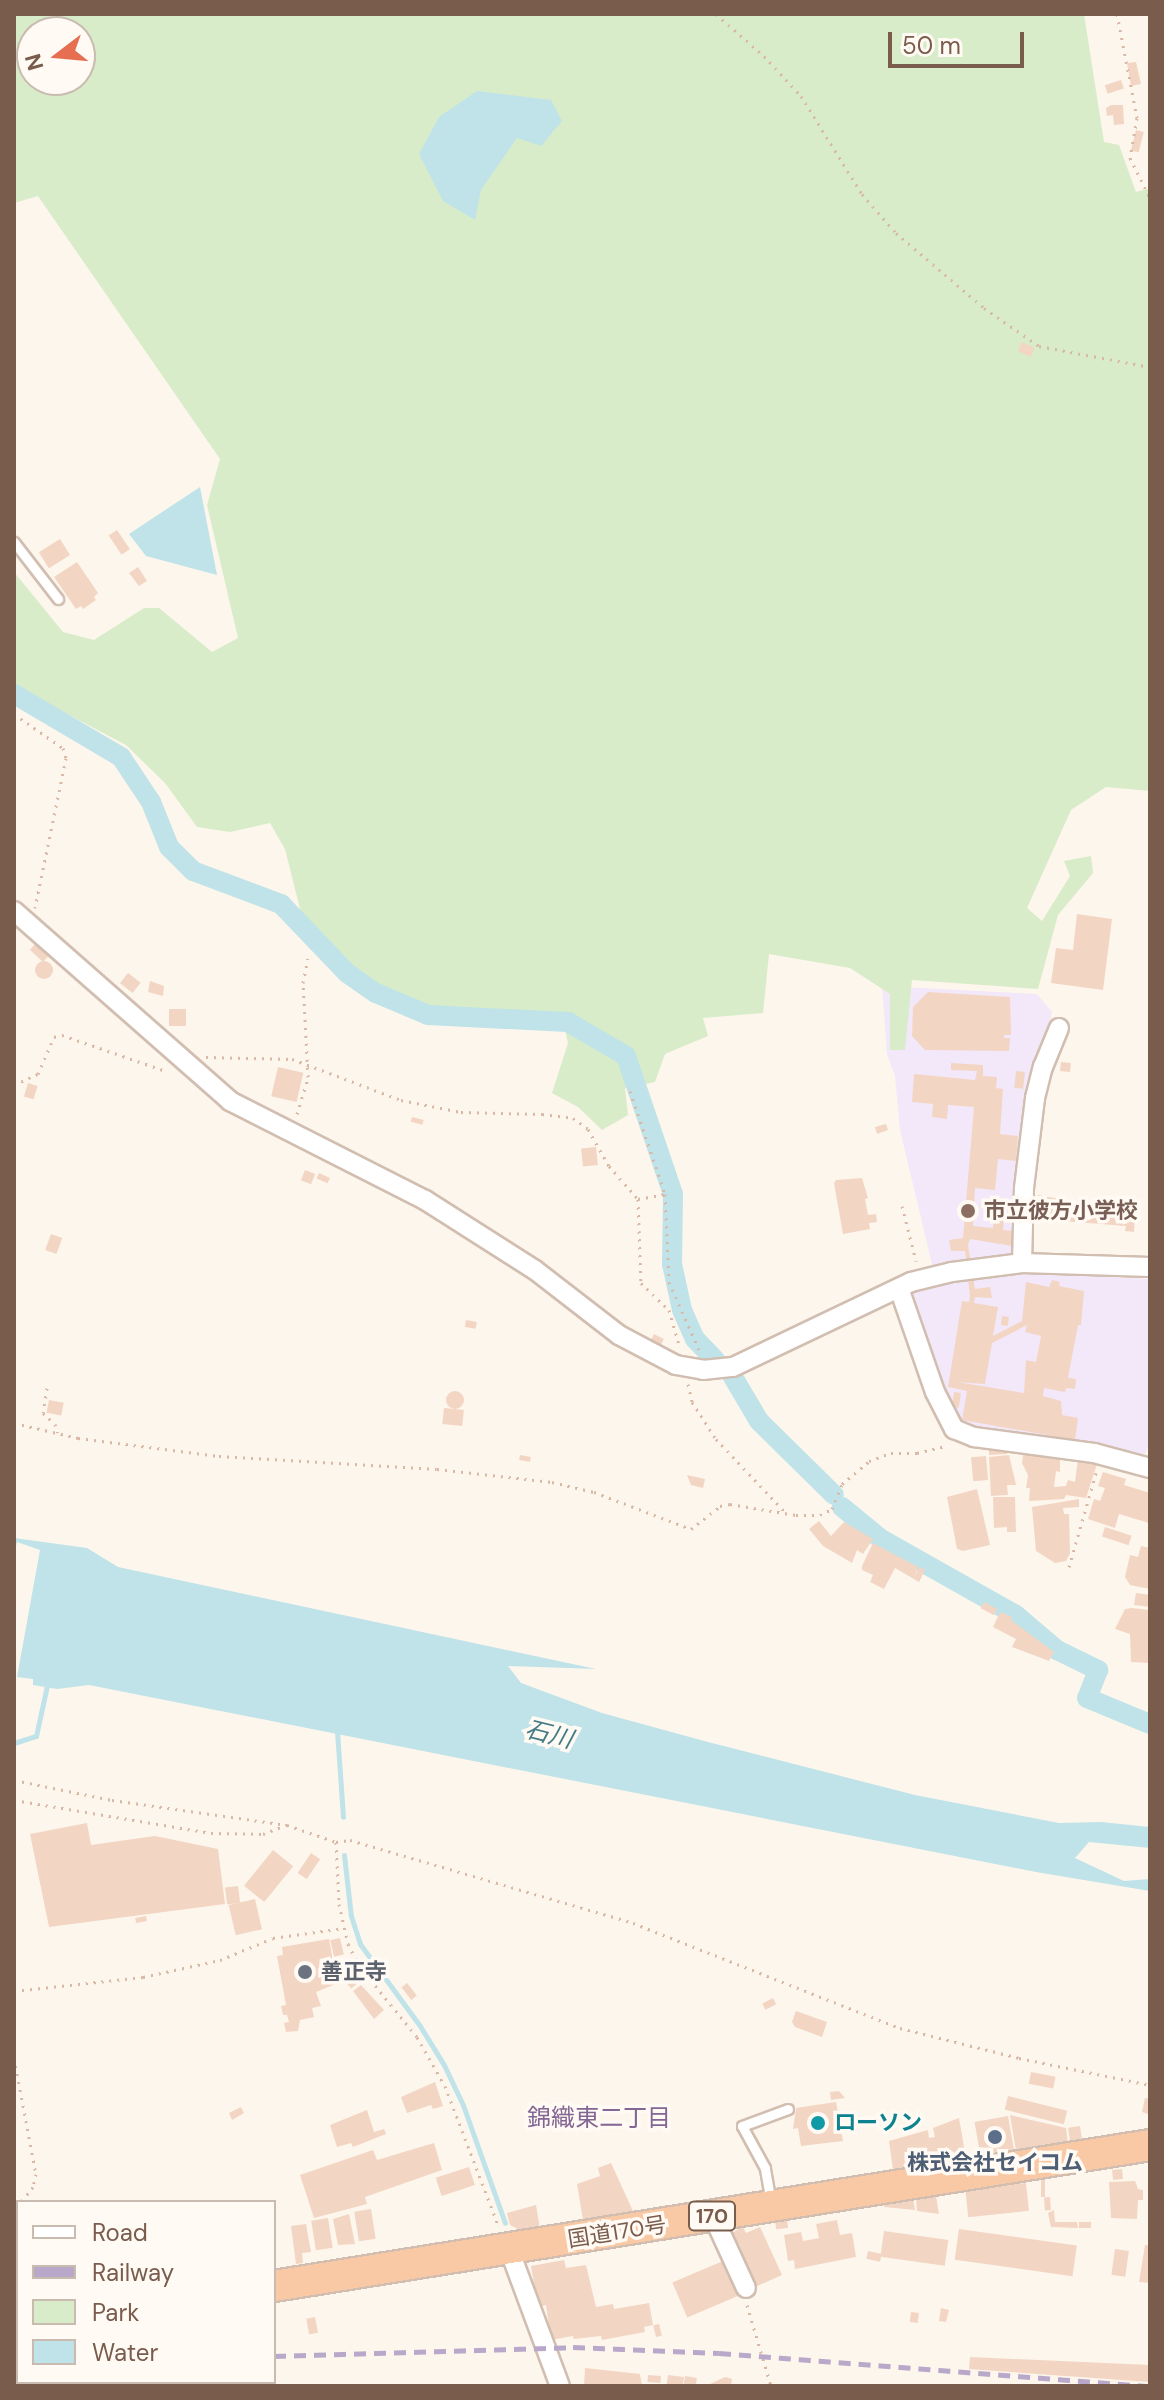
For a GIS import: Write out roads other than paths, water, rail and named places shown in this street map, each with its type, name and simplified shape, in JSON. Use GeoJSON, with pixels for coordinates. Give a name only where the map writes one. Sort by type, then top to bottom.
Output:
{"type":"FeatureCollection","features":[{"type":"Feature","properties":{"kind":"highway","name":"国道170号"},"geometry":{"type":"LineString","coordinates":[[276,2286],[1150,2145]]}},
{"type":"Feature","properties":{"kind":"street"},"geometry":{"type":"LineString","coordinates":[[14,911],[230,1101],[425,1200],[535,1270],[619,1335],[684,1367],[733,1367],[899,1288],[952,1272],[1022,1263],[1150,1267]]}},
{"type":"Feature","properties":{"kind":"street"},"geometry":{"type":"LineString","coordinates":[[1022,1263],[1024,1188],[1031,1125],[1043,1067],[1059,1028]]}},
{"type":"Feature","properties":{"kind":"street"},"geometry":{"type":"LineString","coordinates":[[899,1288],[945,1416],[954,1429],[1102,1454],[1150,1468]]}},
{"type":"Feature","properties":{"kind":"street"},"geometry":{"type":"LineString","coordinates":[[713,2216],[746,2288]]}},
{"type":"Feature","properties":{"kind":"street"},"geometry":{"type":"LineString","coordinates":[[509,2249],[560,2386]]}},
{"type":"Feature","properties":{"kind":"lane"},"geometry":{"type":"LineString","coordinates":[[14,542],[58,599]]}},
{"type":"Feature","properties":{"kind":"lane"},"geometry":{"type":"LineString","coordinates":[[771,2206],[765,2168],[742,2126],[788,2109]]}},
{"type":"Feature","properties":{"kind":"water"},"geometry":{"type":"Polygon","coordinates":[[[477,91],[551,100],[562,121],[541,146],[517,138],[481,190],[475,220],[443,201],[419,154],[439,117],[477,91]]]}},
{"type":"Feature","properties":{"kind":"water"},"geometry":{"type":"Polygon","coordinates":[[[200,487],[217,575],[146,556],[129,534],[200,487]]]}},
{"type":"Feature","properties":{"kind":"water","name":"石川"},"geometry":{"type":"Polygon","coordinates":[[[14,1538],[87,1548],[118,1567],[596,1669],[508,1666],[521,1683],[602,1713],[915,1795],[1059,1823],[1101,1822],[1150,1827],[1150,1848],[1089,1842],[1075,1858],[1124,1881],[1150,1879],[1150,1891],[1036,1872],[89,1685],[57,1689],[33,1685],[33,1679],[17,1677],[40,1550],[17,1542],[14,1554],[14,1538]]]}},
{"type":"Feature","properties":{"kind":"waterway"},"geometry":{"type":"LineString","coordinates":[[14,694],[121,757],[151,802],[169,847],[193,871],[281,904],[347,973],[376,993],[428,1015],[568,1022],[626,1056],[673,1194],[672,1264],[682,1310],[695,1339],[715,1360]]}},
{"type":"Feature","properties":{"kind":"waterway"},"geometry":{"type":"LineString","coordinates":[[733,1377],[759,1421],[834,1495]]}},
{"type":"Feature","properties":{"kind":"waterway"},"geometry":{"type":"LineString","coordinates":[[842,1507],[881,1539],[1016,1615],[1057,1650],[1098,1670],[1087,1698],[1150,1724]]}},
{"type":"Feature","properties":{"kind":"waterway"},"geometry":{"type":"LineString","coordinates":[[14,1743],[36,1736],[48,1681]]}},
{"type":"Feature","properties":{"kind":"waterway"},"geometry":{"type":"LineString","coordinates":[[337,1731],[343,1817]]}},
{"type":"Feature","properties":{"kind":"waterway"},"geometry":{"type":"LineString","coordinates":[[344,1855],[351,1916],[360,1944],[420,2026],[444,2065],[463,2105],[505,2223]]}},
{"type":"Feature","properties":{"kind":"railway"},"geometry":{"type":"LineString","coordinates":[[276,2356],[573,2347],[719,2353],[1150,2386]]}},
{"type":"Feature","properties":{"kind":"place","name":"市立彼方小学校"},"geometry":{"type":"Point","coordinates":[968,1211]}},
{"type":"Feature","properties":{"kind":"place","name":"善正寺"},"geometry":{"type":"Point","coordinates":[305,1972]}},
{"type":"Feature","properties":{"kind":"place","name":"ローソン"},"geometry":{"type":"Point","coordinates":[818,2123]}},
{"type":"Feature","properties":{"kind":"place","name":"株式会社セイコム"},"geometry":{"type":"Point","coordinates":[995,2137]}},
{"type":"Feature","properties":{"kind":"district","name":"錦織東二丁目"},"geometry":{"type":"Point","coordinates":[599,2118]}}]}
